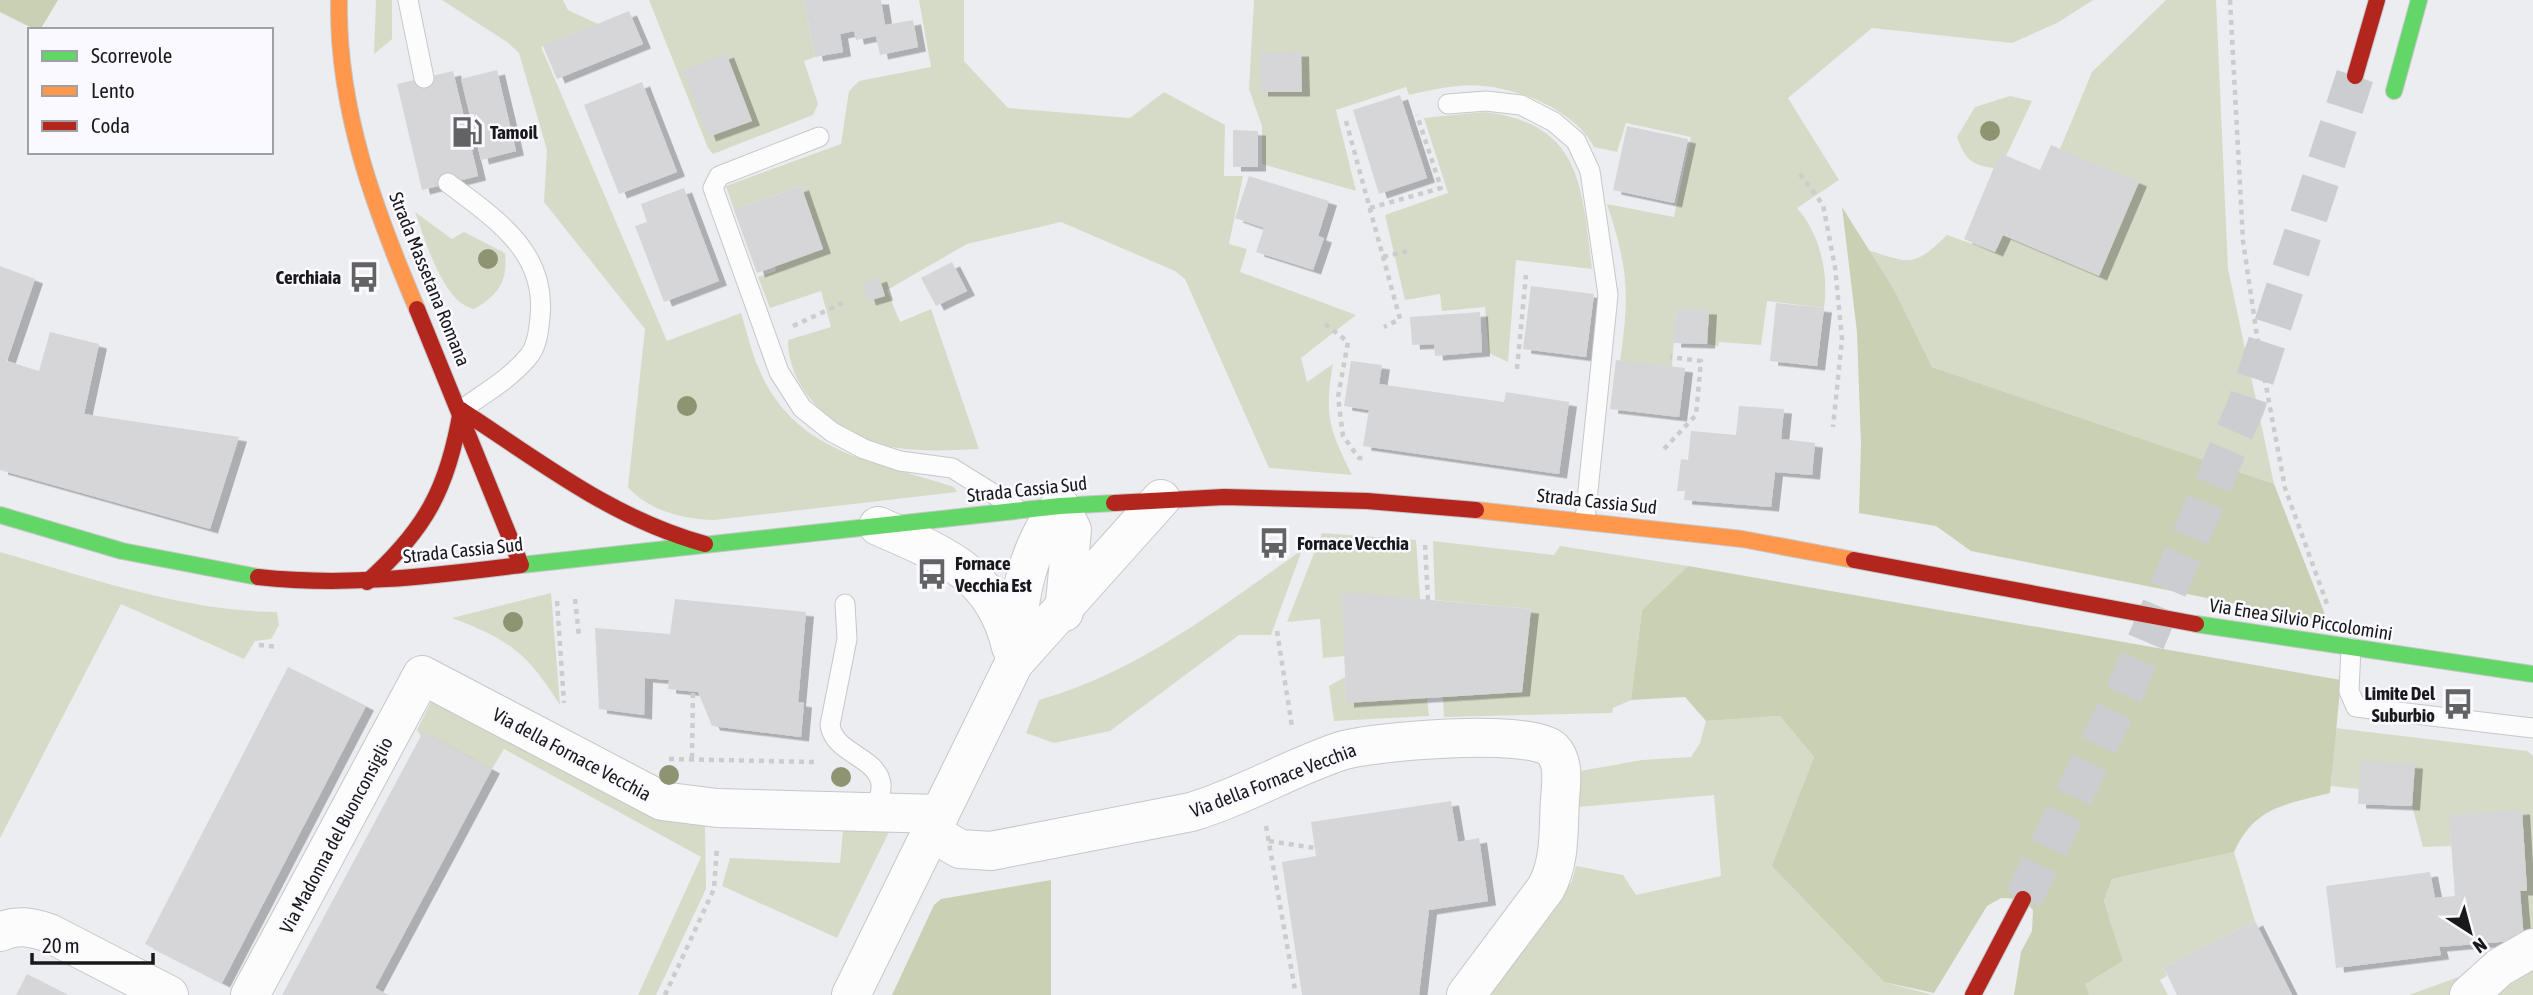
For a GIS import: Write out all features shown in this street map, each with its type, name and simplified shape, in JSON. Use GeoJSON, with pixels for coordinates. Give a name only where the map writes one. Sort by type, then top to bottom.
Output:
{"type":"FeatureCollection","features":[{"type":"Feature","properties":{"kind":"main road","name":"Strada Massetana Romana"},"geometry":{"type":"LineString","coordinates":[[339,0],[340,65],[358,145],[389,237],[461,410],[521,565]]}},
{"type":"Feature","properties":{"kind":"main road"},"geometry":{"type":"LineString","coordinates":[[2355,76],[2377,0]]}},
{"type":"Feature","properties":{"kind":"main road"},"geometry":{"type":"LineString","coordinates":[[2394,91],[2419,0]]}},
{"type":"Feature","properties":{"kind":"main road"},"geometry":{"type":"LineString","coordinates":[[367,582],[416,535],[436,504],[456,443],[461,410],[616,510],[666,533],[705,544]]}},
{"type":"Feature","properties":{"kind":"main road","name":"Strada Cassia Sud"},"geometry":{"type":"LineString","coordinates":[[0,515],[169,563],[275,579],[367,582],[1060,506],[1224,497],[1367,501],[1586,520],[1811,551],[2063,600]]}},
{"type":"Feature","properties":{"kind":"main road","name":"Via Enea Silvio Piccolomini"},"geometry":{"type":"LineString","coordinates":[[2063,600],[2351,648],[2533,674]]}},
{"type":"Feature","properties":{"kind":"main road"},"geometry":{"type":"LineString","coordinates":[[1973,995],[2023,898]]}},
{"type":"Feature","properties":{"kind":"street"},"geometry":{"type":"LineString","coordinates":[[851,995],[1014,663],[1063,612],[1161,499]]}},
{"type":"Feature","properties":{"kind":"street"},"geometry":{"type":"LineString","coordinates":[[1014,663],[1017,615],[1030,555],[1060,506],[1072,530],[1063,612]]}},
{"type":"Feature","properties":{"kind":"street"},"geometry":{"type":"LineString","coordinates":[[878,526],[938,552],[972,576],[1000,612],[1014,663]]}},
{"type":"Feature","properties":{"kind":"street","name":"Via della Fornace Vecchia"},"geometry":{"type":"LineString","coordinates":[[422,674],[662,801],[717,808],[874,812],[935,823],[960,849],[991,851],[1191,812],[1223,802],[1351,748],[1498,738],[1537,740],[1551,748],[1560,763],[1555,868],[1546,888],[1466,995]]}},
{"type":"Feature","properties":{"kind":"street","name":"Via Madonna del Buonconsiglio"},"geometry":{"type":"LineString","coordinates":[[250,995],[422,674]]}},
{"type":"Feature","properties":{"kind":"street"},"geometry":{"type":"LineString","coordinates":[[0,932],[15,927],[29,927],[48,933],[170,995]]}},
{"type":"Feature","properties":{"kind":"street"},"geometry":{"type":"LineString","coordinates":[[2469,995],[2500,967],[2533,948]]}},
{"type":"Feature","properties":{"kind":"lane"},"geometry":{"type":"LineString","coordinates":[[408,0],[424,78]]}},
{"type":"Feature","properties":{"kind":"lane"},"geometry":{"type":"LineString","coordinates":[[1448,104],[1486,101],[1521,105],[1554,122],[1576,141],[1590,171],[1608,295],[1586,520]]}},
{"type":"Feature","properties":{"kind":"lane"},"geometry":{"type":"LineString","coordinates":[[820,137],[719,176],[713,188],[779,372],[790,394],[808,414],[832,432],[886,457],[952,468],[1019,510]]}},
{"type":"Feature","properties":{"kind":"lane"},"geometry":{"type":"LineString","coordinates":[[448,183],[504,226],[520,242],[537,278],[541,312],[531,355],[516,370],[461,410]]}},
{"type":"Feature","properties":{"kind":"lane"},"geometry":{"type":"LineString","coordinates":[[845,604],[847,639],[831,716],[831,734],[840,745],[866,763],[881,785],[874,812]]}},
{"type":"Feature","properties":{"kind":"lane"},"geometry":{"type":"LineString","coordinates":[[2351,648],[2349,691],[2356,707],[2533,728]]}},
{"type":"Feature","properties":{"kind":"path"},"geometry":{"type":"LineString","coordinates":[[2230,0],[2243,241],[2258,343],[2285,488],[2332,616]]}},
{"type":"Feature","properties":{"kind":"path"},"geometry":{"type":"LineString","coordinates":[[1370,208],[1441,188],[1416,111],[1448,104]]}},
{"type":"Feature","properties":{"kind":"path"},"geometry":{"type":"LineString","coordinates":[[1346,121],[1400,318],[1384,327]]}},
{"type":"Feature","properties":{"kind":"path"},"geometry":{"type":"LineString","coordinates":[[1800,174],[1823,205],[1835,267],[1842,339],[1833,427]]}},
{"type":"Feature","properties":{"kind":"path"},"geometry":{"type":"LineString","coordinates":[[1383,257],[1407,251]]}},
{"type":"Feature","properties":{"kind":"path"},"geometry":{"type":"LineString","coordinates":[[1517,369],[1526,275]]}},
{"type":"Feature","properties":{"kind":"path"},"geometry":{"type":"LineString","coordinates":[[768,339],[826,309],[847,302]]}},
{"type":"Feature","properties":{"kind":"path"},"geometry":{"type":"LineString","coordinates":[[1325,324],[1348,342],[1338,397],[1343,436],[1359,458],[1373,459]]}},
{"type":"Feature","properties":{"kind":"path"},"geometry":{"type":"LineString","coordinates":[[1664,449],[1696,415],[1701,361],[1670,357]]}},
{"type":"Feature","properties":{"kind":"path"},"geometry":{"type":"LineString","coordinates":[[1424,534],[1427,600]]}},
{"type":"Feature","properties":{"kind":"path"},"geometry":{"type":"LineString","coordinates":[[572,752],[565,710],[556,602],[575,598],[579,636]]}},
{"type":"Feature","properties":{"kind":"path"},"geometry":{"type":"LineString","coordinates":[[1277,631],[1292,727]]}},
{"type":"Feature","properties":{"kind":"path"},"geometry":{"type":"LineString","coordinates":[[259,645],[279,647]]}},
{"type":"Feature","properties":{"kind":"path"},"geometry":{"type":"LineString","coordinates":[[692,758],[693,691]]}},
{"type":"Feature","properties":{"kind":"path"},"geometry":{"type":"LineString","coordinates":[[625,782],[656,763],[692,758],[866,763]]}},
{"type":"Feature","properties":{"kind":"path"},"geometry":{"type":"LineString","coordinates":[[665,995],[714,889],[717,808]]}},
{"type":"Feature","properties":{"kind":"path"},"geometry":{"type":"LineString","coordinates":[[1265,821],[1295,990]]}},
{"type":"Feature","properties":{"kind":"path"},"geometry":{"type":"LineString","coordinates":[[1269,841],[1315,848]]}},
{"type":"Feature","properties":{"kind":"green space"},"geometry":{"type":"Polygon","coordinates":[[[0,0],[58,0],[41,28],[32,28],[0,12],[0,0]]]}},
{"type":"Feature","properties":{"kind":"green space"},"geometry":{"type":"Polygon","coordinates":[[[376,0],[392,0],[392,39],[374,54],[376,0]]]}},
{"type":"Feature","properties":{"kind":"green space"},"geometry":{"type":"Polygon","coordinates":[[[442,0],[563,0],[568,10],[598,24],[541,47],[667,341],[741,313],[759,369],[774,397],[793,420],[816,437],[841,450],[954,487],[957,492],[714,520],[667,512],[636,495],[628,487],[645,329],[544,202],[547,150],[519,53],[507,42],[442,0]]]}},
{"type":"Feature","properties":{"kind":"green space"},"geometry":{"type":"Polygon","coordinates":[[[649,0],[804,0],[815,57],[804,61],[818,104],[813,115],[713,154],[708,148],[649,0]]]}},
{"type":"Feature","properties":{"kind":"green space"},"geometry":{"type":"Polygon","coordinates":[[[919,0],[964,0],[964,61],[1008,108],[1130,118],[1164,92],[1225,125],[1224,176],[1243,176],[1229,244],[1247,249],[1240,272],[1356,315],[1301,358],[1307,382],[1333,364],[1329,396],[1330,421],[1352,475],[1269,468],[1185,279],[1175,271],[1061,222],[967,244],[887,290],[900,322],[931,309],[979,449],[918,450],[878,443],[839,425],[809,397],[791,360],[788,340],[831,327],[821,291],[770,308],[758,277],[776,271],[775,266],[823,249],[801,186],[734,210],[726,186],[841,144],[849,91],[859,81],[931,67],[919,0]]]}},
{"type":"Feature","properties":{"kind":"green space"},"geometry":{"type":"Polygon","coordinates":[[[1254,0],[2093,0],[2057,23],[2012,43],[1872,28],[1788,98],[1839,180],[1797,208],[1812,230],[1821,255],[1825,281],[1824,308],[1767,301],[1761,345],[1719,342],[1718,346],[1707,344],[1709,311],[1676,309],[1672,367],[1620,361],[1625,317],[1625,281],[1619,246],[1607,204],[1674,217],[1691,137],[1626,123],[1617,152],[1594,147],[1585,134],[1561,113],[1515,92],[1465,85],[1409,95],[1406,87],[1336,110],[1356,191],[1262,164],[1262,126],[1249,89],[1254,0]]]}},
{"type":"Feature","properties":{"kind":"green space"},"geometry":{"type":"Polygon","coordinates":[[[2166,0],[2216,0],[2228,269],[2274,484],[1932,367],[1896,293],[1868,250],[1911,260],[1927,253],[1947,235],[1995,252],[2003,235],[2099,275],[2138,182],[2060,149],[2092,72],[2166,0]]]}},
{"type":"Feature","properties":{"kind":"green space"},"geometry":{"type":"Polygon","coordinates":[[[2010,96],[2032,101],[2006,156],[2000,154],[1994,168],[1974,163],[1966,156],[1957,137],[1975,107],[2010,96]]]}},
{"type":"Feature","properties":{"kind":"green space"},"geometry":{"type":"Polygon","coordinates":[[[1485,112],[1517,119],[1541,130],[1559,145],[1571,164],[1579,186],[1592,269],[1516,260],[1508,362],[1489,353],[1485,307],[1442,311],[1440,294],[1405,300],[1385,215],[1448,193],[1424,118],[1485,112]]]}},
{"type":"Feature","properties":{"kind":"green space"},"geometry":{"type":"Polygon","coordinates":[[[1842,207],[1896,293],[1932,367],[2274,484],[2328,622],[1971,551],[1936,526],[1859,513],[1861,446],[1857,332],[1842,207]]]}},
{"type":"Feature","properties":{"kind":"green space"},"geometry":{"type":"Polygon","coordinates":[[[415,212],[452,239],[464,232],[505,253],[503,280],[495,293],[474,309],[453,295],[444,283],[430,253],[415,212]]]}},
{"type":"Feature","properties":{"kind":"green space"},"geometry":{"type":"Polygon","coordinates":[[[1322,533],[1416,540],[1420,599],[1345,656],[1323,658],[1320,619],[1287,622],[1322,533]]]}},
{"type":"Feature","properties":{"kind":"green space"},"geometry":{"type":"Polygon","coordinates":[[[1433,541],[1554,555],[1560,546],[1688,566],[1642,610],[1631,700],[1613,708],[1612,713],[1444,717],[1443,697],[1522,692],[1531,609],[1435,600],[1433,541]]]}},
{"type":"Feature","properties":{"kind":"green space"},"geometry":{"type":"Polygon","coordinates":[[[1302,550],[1271,635],[1239,635],[1110,731],[1054,743],[1026,733],[1039,700],[1075,688],[1144,656],[1208,616],[1302,550]]]}},
{"type":"Feature","properties":{"kind":"green space"},"geometry":{"type":"Polygon","coordinates":[[[0,552],[172,599],[206,606],[277,612],[279,625],[271,639],[255,641],[244,659],[121,604],[0,838],[0,552]]]}},
{"type":"Feature","properties":{"kind":"green space"},"geometry":{"type":"Polygon","coordinates":[[[1688,566],[2341,680],[2330,793],[2285,805],[2262,816],[2242,837],[2234,852],[2112,879],[2104,901],[2123,961],[2085,984],[2089,995],[2014,995],[2021,952],[2032,931],[2033,910],[2023,899],[2001,898],[1987,906],[1934,993],[1884,982],[1772,866],[1814,757],[1780,716],[1706,721],[1685,697],[1631,700],[1642,610],[1688,566]]]}},
{"type":"Feature","properties":{"kind":"green space"},"geometry":{"type":"Polygon","coordinates":[[[551,593],[560,705],[527,660],[515,650],[503,641],[452,618],[551,593]]]}},
{"type":"Feature","properties":{"kind":"green space"},"geometry":{"type":"Polygon","coordinates":[[[1345,677],[1346,702],[1427,698],[1429,716],[1334,721],[1329,686],[1345,677]]]}},
{"type":"Feature","properties":{"kind":"green space"},"geometry":{"type":"Polygon","coordinates":[[[433,698],[705,823],[706,889],[656,995],[638,995],[701,857],[504,749],[492,769],[421,736],[417,730],[433,698]]]}},
{"type":"Feature","properties":{"kind":"green space"},"geometry":{"type":"Polygon","coordinates":[[[1780,716],[1814,757],[1773,866],[1884,982],[1933,995],[1488,995],[1572,881],[1576,866],[1623,875],[1636,895],[1721,876],[1714,795],[1578,807],[1580,771],[1642,760],[1691,757],[1700,743],[1706,721],[1780,716]]]}},
{"type":"Feature","properties":{"kind":"green space"},"geometry":{"type":"Polygon","coordinates":[[[2335,728],[2527,751],[2533,756],[2533,933],[2524,940],[2520,891],[2527,890],[2522,811],[2450,815],[2451,846],[2423,847],[2412,806],[2414,764],[2359,789],[2331,786],[2335,728]]]}},
{"type":"Feature","properties":{"kind":"green space"},"geometry":{"type":"Polygon","coordinates":[[[843,830],[889,832],[837,938],[722,886],[730,858],[840,863],[843,830]]]}},
{"type":"Feature","properties":{"kind":"green space"},"geometry":{"type":"Polygon","coordinates":[[[2234,852],[2255,921],[2164,968],[2167,976],[2160,980],[2168,995],[2089,995],[2084,984],[2123,961],[2104,901],[2112,879],[2234,852]]]}},
{"type":"Feature","properties":{"kind":"green space"},"geometry":{"type":"Polygon","coordinates":[[[1051,880],[1051,995],[892,995],[934,905],[941,899],[1051,880]]]}},
{"type":"Feature","properties":{"kind":"green space"},"geometry":{"type":"Polygon","coordinates":[[[2533,969],[2533,995],[2495,995],[2533,969]]]}},
{"type":"Feature","properties":{"kind":"green space"},"geometry":{"type":"Polygon","coordinates":[[[2467,974],[2451,995],[2409,995],[2467,974]]]}},
{"type":"Feature","properties":{"kind":"building"},"geometry":{"type":"Polygon","coordinates":[[[804,0],[881,0],[885,25],[913,20],[918,47],[880,55],[876,36],[856,40],[854,31],[840,34],[843,52],[815,57],[804,0]]]}},
{"type":"Feature","properties":{"kind":"building"},"geometry":{"type":"Polygon","coordinates":[[[629,11],[643,44],[557,79],[543,46],[629,11]]]}},
{"type":"Feature","properties":{"kind":"building"},"geometry":{"type":"Polygon","coordinates":[[[1301,52],[1302,92],[1260,92],[1260,53],[1301,52]]]}},
{"type":"Feature","properties":{"kind":"building"},"geometry":{"type":"Polygon","coordinates":[[[726,53],[752,121],[708,137],[683,70],[726,53]]]}},
{"type":"Feature","properties":{"kind":"building"},"geometry":{"type":"Polygon","coordinates":[[[497,70],[516,151],[481,160],[461,79],[497,70]]]}},
{"type":"Feature","properties":{"kind":"building"},"geometry":{"type":"Polygon","coordinates":[[[453,71],[478,176],[422,190],[397,84],[453,71]]]}},
{"type":"Feature","properties":{"kind":"building"},"geometry":{"type":"Polygon","coordinates":[[[642,82],[677,172],[619,194],[584,105],[642,82]]]}},
{"type":"Feature","properties":{"kind":"building"},"geometry":{"type":"Polygon","coordinates":[[[1400,95],[1427,178],[1379,194],[1353,110],[1400,95]]]}},
{"type":"Feature","properties":{"kind":"building"},"geometry":{"type":"Polygon","coordinates":[[[1627,126],[1688,139],[1674,203],[1613,190],[1627,126]]]}},
{"type":"Feature","properties":{"kind":"building"},"geometry":{"type":"Polygon","coordinates":[[[1233,130],[1258,131],[1258,167],[1233,167],[1233,130]]]}},
{"type":"Feature","properties":{"kind":"building"},"geometry":{"type":"Polygon","coordinates":[[[2051,145],[2139,182],[2099,276],[2003,235],[1995,252],[1964,239],[2000,153],[2040,170],[2051,145]]]}},
{"type":"Feature","properties":{"kind":"building"},"geometry":{"type":"Polygon","coordinates":[[[1249,176],[1329,201],[1318,236],[1324,238],[1313,270],[1256,252],[1264,228],[1235,218],[1249,176]]]}},
{"type":"Feature","properties":{"kind":"building"},"geometry":{"type":"Polygon","coordinates":[[[801,186],[823,249],[757,273],[734,210],[801,186]]]}},
{"type":"Feature","properties":{"kind":"building"},"geometry":{"type":"Polygon","coordinates":[[[684,188],[719,281],[664,302],[635,226],[647,222],[641,204],[684,188]]]}},
{"type":"Feature","properties":{"kind":"building"},"geometry":{"type":"Polygon","coordinates":[[[952,262],[967,291],[936,306],[921,278],[952,262]]]}},
{"type":"Feature","properties":{"kind":"building"},"geometry":{"type":"Polygon","coordinates":[[[0,266],[35,279],[7,361],[39,371],[50,332],[99,344],[84,414],[239,437],[210,529],[0,470],[0,266]]]}},
{"type":"Feature","properties":{"kind":"building"},"geometry":{"type":"Polygon","coordinates":[[[879,277],[885,296],[868,301],[862,283],[879,277]]]}},
{"type":"Feature","properties":{"kind":"building"},"geometry":{"type":"Polygon","coordinates":[[[1531,286],[1594,294],[1586,357],[1523,349],[1531,286]]]}},
{"type":"Feature","properties":{"kind":"building"},"geometry":{"type":"Polygon","coordinates":[[[1776,303],[1824,308],[1817,366],[1770,361],[1776,303]]]}},
{"type":"Feature","properties":{"kind":"building"},"geometry":{"type":"Polygon","coordinates":[[[1676,309],[1709,310],[1707,344],[1673,343],[1676,309]]]}},
{"type":"Feature","properties":{"kind":"building"},"geometry":{"type":"Polygon","coordinates":[[[1480,312],[1482,352],[1435,356],[1434,344],[1412,345],[1410,317],[1480,312]]]}},
{"type":"Feature","properties":{"kind":"building"},"geometry":{"type":"Polygon","coordinates":[[[1616,360],[1685,368],[1679,417],[1610,409],[1616,360]]]}},
{"type":"Feature","properties":{"kind":"building"},"geometry":{"type":"Polygon","coordinates":[[[1351,361],[1382,365],[1379,384],[1504,402],[1506,392],[1569,402],[1559,474],[1363,446],[1369,410],[1344,406],[1351,361]]]}},
{"type":"Feature","properties":{"kind":"building"},"geometry":{"type":"Polygon","coordinates":[[[1739,406],[1784,409],[1781,439],[1815,443],[1812,475],[1775,472],[1771,507],[1684,500],[1685,491],[1677,491],[1681,459],[1688,460],[1691,431],[1736,435],[1739,406]]]}},
{"type":"Feature","properties":{"kind":"building"},"geometry":{"type":"Polygon","coordinates":[[[1342,592],[1531,609],[1522,692],[1346,703],[1342,592]]]}},
{"type":"Feature","properties":{"kind":"building"},"geometry":{"type":"Polygon","coordinates":[[[675,599],[806,612],[798,702],[804,703],[801,737],[712,726],[698,692],[668,689],[669,680],[645,678],[644,715],[599,709],[595,628],[670,634],[675,599]]]}},
{"type":"Feature","properties":{"kind":"building"},"geometry":{"type":"Polygon","coordinates":[[[288,667],[366,706],[222,983],[145,944],[288,667]]]}},
{"type":"Feature","properties":{"kind":"building"},"geometry":{"type":"Polygon","coordinates":[[[423,732],[492,769],[375,988],[388,995],[282,995],[423,732]]]}},
{"type":"Feature","properties":{"kind":"building"},"geometry":{"type":"Polygon","coordinates":[[[2360,761],[2415,764],[2412,806],[2358,804],[2360,761]]]}},
{"type":"Feature","properties":{"kind":"building"},"geometry":{"type":"Polygon","coordinates":[[[1451,801],[1458,842],[1479,838],[1488,901],[1429,910],[1419,995],[1302,995],[1282,862],[1316,856],[1311,822],[1451,801]]]}},
{"type":"Feature","properties":{"kind":"building"},"geometry":{"type":"Polygon","coordinates":[[[2522,810],[2527,891],[2520,891],[2524,940],[2439,947],[2441,955],[2336,968],[2326,886],[2430,872],[2435,898],[2455,896],[2449,815],[2522,810]]]}},
{"type":"Feature","properties":{"kind":"building"},"geometry":{"type":"Polygon","coordinates":[[[2255,921],[2292,995],[2177,995],[2164,968],[2255,921]]]}},
{"type":"Feature","properties":{"kind":"building"},"geometry":{"type":"Polygon","coordinates":[[[27,974],[68,995],[16,995],[27,974]]]}},
{"type":"Feature","properties":{"kind":"tunnel"},"geometry":{"type":"LineString","coordinates":[[2023,899],[2125,691],[2246,406],[2355,76]]}},
{"type":"Feature","properties":{"kind":"traffic: fast"},"geometry":{"type":"LineString","coordinates":[[2394,91],[2419,0]]}},
{"type":"Feature","properties":{"kind":"traffic: fast"},"geometry":{"type":"LineString","coordinates":[[521,565],[1060,506],[1114,503]]}},
{"type":"Feature","properties":{"kind":"traffic: fast"},"geometry":{"type":"LineString","coordinates":[[0,515],[122,551],[258,577]]}},
{"type":"Feature","properties":{"kind":"traffic: fast"},"geometry":{"type":"LineString","coordinates":[[2196,624],[2533,674]]}},
{"type":"Feature","properties":{"kind":"traffic: slow"},"geometry":{"type":"LineString","coordinates":[[339,0],[344,81],[352,120],[373,197],[417,309]]}},
{"type":"Feature","properties":{"kind":"traffic: slow"},"geometry":{"type":"LineString","coordinates":[[1476,510],[1742,539],[1854,560]]}},
{"type":"Feature","properties":{"kind":"traffic: jam"},"geometry":{"type":"LineString","coordinates":[[2355,76],[2377,0]]}},
{"type":"Feature","properties":{"kind":"traffic: jam"},"geometry":{"type":"LineString","coordinates":[[258,577],[357,580],[521,565],[417,309]]}},
{"type":"Feature","properties":{"kind":"traffic: jam"},"geometry":{"type":"LineString","coordinates":[[461,410],[608,504],[671,533],[705,544]]}},
{"type":"Feature","properties":{"kind":"traffic: jam"},"geometry":{"type":"LineString","coordinates":[[367,582],[405,544],[431,505],[449,462],[461,410]]}},
{"type":"Feature","properties":{"kind":"traffic: jam"},"geometry":{"type":"LineString","coordinates":[[1114,503],[1224,497],[1367,501],[1476,510]]}},
{"type":"Feature","properties":{"kind":"traffic: jam"},"geometry":{"type":"LineString","coordinates":[[1854,560],[2196,624]]}},
{"type":"Feature","properties":{"kind":"traffic: jam"},"geometry":{"type":"LineString","coordinates":[[1973,995],[2023,899]]}},
{"type":"Feature","properties":{"kind":"place","name":"Tamoil"},"geometry":{"type":"Point","coordinates":[467,132]}},
{"type":"Feature","properties":{"kind":"place","name":"Cerchiaia"},"geometry":{"type":"Point","coordinates":[364,277]}},
{"type":"Feature","properties":{"kind":"place","name":"Fornace Vecchia"},"geometry":{"type":"Point","coordinates":[1274,543]}},
{"type":"Feature","properties":{"kind":"place","name":"Fornace Vecchia Est"},"geometry":{"type":"Point","coordinates":[932,574]}},
{"type":"Feature","properties":{"kind":"place","name":"Limite Del Suburbio"},"geometry":{"type":"Point","coordinates":[2458,704]}}]}
